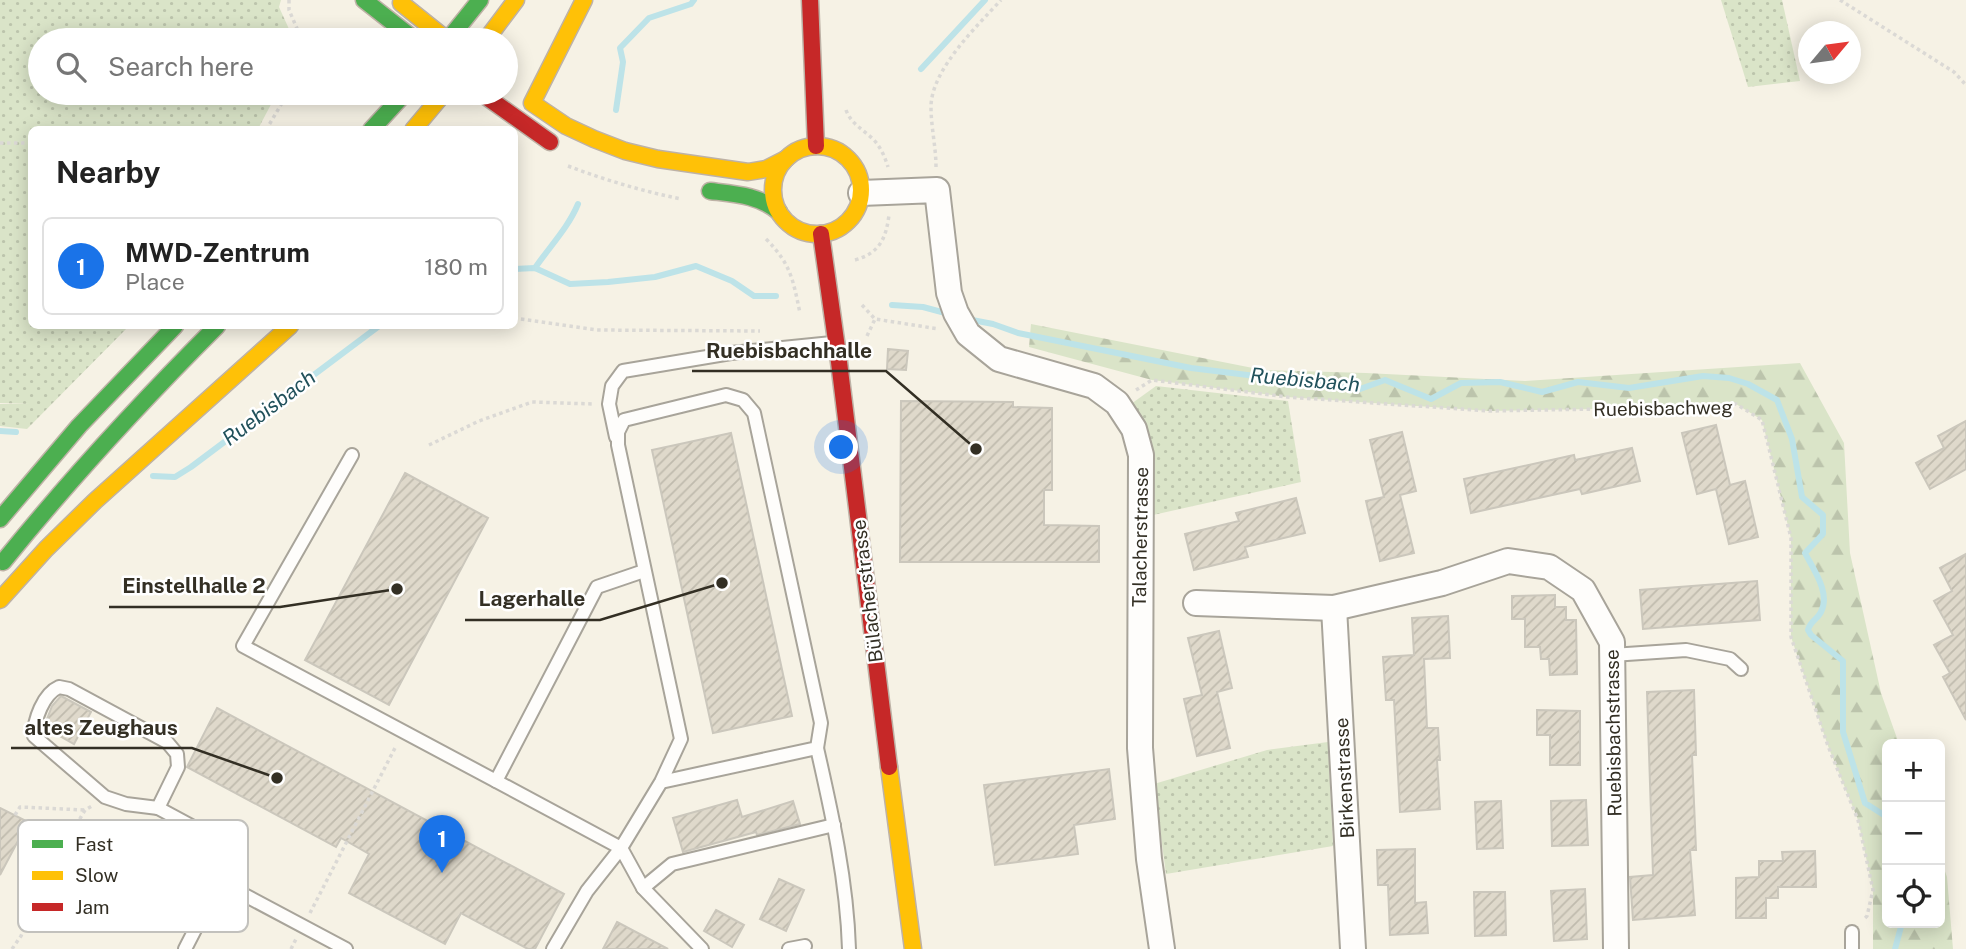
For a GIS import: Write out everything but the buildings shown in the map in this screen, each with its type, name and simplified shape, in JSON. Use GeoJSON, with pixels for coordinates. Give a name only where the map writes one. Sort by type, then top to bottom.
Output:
{"type":"FeatureCollection","features":[{"type":"Feature","properties":{"kind":"main road"},"geometry":{"type":"LineString","coordinates":[[365,0],[400,28]]}},
{"type":"Feature","properties":{"kind":"main road"},"geometry":{"type":"LineString","coordinates":[[397,0],[433,28]]}},
{"type":"Feature","properties":{"kind":"main road"},"geometry":{"type":"LineString","coordinates":[[458,28],[480,0]]}},
{"type":"Feature","properties":{"kind":"main road"},"geometry":{"type":"LineString","coordinates":[[495,28],[516,0]]}},
{"type":"Feature","properties":{"kind":"main road"},"geometry":{"type":"LineString","coordinates":[[493,105],[514,126],[532,103],[584,0]]}},
{"type":"Feature","properties":{"kind":"main road"},"geometry":{"type":"LineString","coordinates":[[810,0],[816,146]]}},
{"type":"Feature","properties":{"kind":"main road"},"geometry":{"type":"LineString","coordinates":[[518,95],[575,131],[643,156],[746,173],[765,171],[805,148],[828,148],[849,160],[856,170],[861,193],[859,203],[848,221],[821,234],[797,229],[786,222],[771,204],[753,196],[700,189]]}},
{"type":"Feature","properties":{"kind":"main road"},"geometry":{"type":"LineString","coordinates":[[375,126],[394,105]]}},
{"type":"Feature","properties":{"kind":"main road"},"geometry":{"type":"LineString","coordinates":[[416,126],[434,105]]}},
{"type":"Feature","properties":{"kind":"main road"},"geometry":{"type":"LineString","coordinates":[[518,128],[541,138],[562,156]]}},
{"type":"Feature","properties":{"kind":"main road"},"geometry":{"type":"LineString","coordinates":[[779,212],[773,189],[775,178],[786,159]]}},
{"type":"Feature","properties":{"kind":"main road","name":"Bülacherstrasse"},"geometry":{"type":"LineString","coordinates":[[821,234],[913,949]]}},
{"type":"Feature","properties":{"kind":"main road"},"geometry":{"type":"LineString","coordinates":[[0,519],[79,426],[172,329]]}},
{"type":"Feature","properties":{"kind":"main road"},"geometry":{"type":"LineString","coordinates":[[0,566],[101,446],[214,329]]}},
{"type":"Feature","properties":{"kind":"main road"},"geometry":{"type":"LineString","coordinates":[[0,600],[46,549],[95,501],[287,329]]}},
{"type":"Feature","properties":{"kind":"street"},"geometry":{"type":"LineString","coordinates":[[861,193],[937,190]]}},
{"type":"Feature","properties":{"kind":"street","name":"Talacherstrasse"},"geometry":{"type":"LineString","coordinates":[[937,190],[949,293],[968,334],[999,359],[1094,386],[1117,403],[1134,429],[1141,455],[1140,748],[1149,859],[1162,949]]}},
{"type":"Feature","properties":{"kind":"street","name":"Ruebisbachstrasse"},"geometry":{"type":"LineString","coordinates":[[1196,603],[1334,608],[1442,583],[1508,561],[1549,567],[1583,590],[1612,642],[1616,949]]}},
{"type":"Feature","properties":{"kind":"street","name":"Birkenstrasse"},"geometry":{"type":"LineString","coordinates":[[1334,608],[1353,949]]}},
{"type":"Feature","properties":{"kind":"lane"},"geometry":{"type":"LineString","coordinates":[[553,949],[587,891],[621,848],[661,782],[681,739],[609,404],[612,386],[623,371],[731,353],[836,342]]}},
{"type":"Feature","properties":{"kind":"lane"},"geometry":{"type":"LineString","coordinates":[[618,445],[618,432],[624,420],[726,395],[743,400],[754,413],[821,723],[817,748],[842,875],[849,949]]}},
{"type":"Feature","properties":{"kind":"lane"},"geometry":{"type":"LineString","coordinates":[[352,456],[243,646],[621,848],[643,888],[702,949]]}},
{"type":"Feature","properties":{"kind":"lane"},"geometry":{"type":"LineString","coordinates":[[496,781],[597,587],[644,571]]}},
{"type":"Feature","properties":{"kind":"lane"},"geometry":{"type":"LineString","coordinates":[[1612,655],[1686,650],[1730,659],[1741,669]]}},
{"type":"Feature","properties":{"kind":"lane"},"geometry":{"type":"LineString","coordinates":[[158,808],[178,767],[177,754],[167,742],[69,689],[59,687],[51,691],[34,722],[34,736],[105,797],[126,804],[158,808],[180,820]]}},
{"type":"Feature","properties":{"kind":"lane"},"geometry":{"type":"LineString","coordinates":[[661,782],[817,748]]}},
{"type":"Feature","properties":{"kind":"lane"},"geometry":{"type":"LineString","coordinates":[[643,888],[672,863],[834,825]]}},
{"type":"Feature","properties":{"kind":"lane"},"geometry":{"type":"LineString","coordinates":[[248,897],[346,949]]}},
{"type":"Feature","properties":{"kind":"lane"},"geometry":{"type":"LineString","coordinates":[[186,949],[195,932]]}},
{"type":"Feature","properties":{"kind":"lane"},"geometry":{"type":"LineString","coordinates":[[1852,932],[1852,949]]}},
{"type":"Feature","properties":{"kind":"lane"},"geometry":{"type":"LineString","coordinates":[[789,949],[805,946]]}},
{"type":"Feature","properties":{"kind":"path"},"geometry":{"type":"LineString","coordinates":[[289,0],[289,9],[297,28]]}},
{"type":"Feature","properties":{"kind":"path"},"geometry":{"type":"LineString","coordinates":[[937,190],[931,105],[934,89],[947,63],[1001,0]]}},
{"type":"Feature","properties":{"kind":"path"},"geometry":{"type":"LineString","coordinates":[[1840,0],[1954,72],[1966,85]]}},
{"type":"Feature","properties":{"kind":"path"},"geometry":{"type":"LineString","coordinates":[[843,101],[849,119],[876,142],[888,167]]}},
{"type":"Feature","properties":{"kind":"path"},"geometry":{"type":"LineString","coordinates":[[268,126],[281,105]]}},
{"type":"Feature","properties":{"kind":"path"},"geometry":{"type":"LineString","coordinates":[[0,143],[28,143]]}},
{"type":"Feature","properties":{"kind":"path"},"geometry":{"type":"LineString","coordinates":[[562,156],[604,180],[686,201]]}},
{"type":"Feature","properties":{"kind":"path"},"geometry":{"type":"LineString","coordinates":[[856,271],[855,260],[866,257],[886,237],[889,214]]}},
{"type":"Feature","properties":{"kind":"path"},"geometry":{"type":"LineString","coordinates":[[763,236],[791,272],[802,319]]}},
{"type":"Feature","properties":{"kind":"path"},"geometry":{"type":"LineString","coordinates":[[862,305],[874,319],[968,334]]}},
{"type":"Feature","properties":{"kind":"path"},"geometry":{"type":"LineString","coordinates":[[518,319],[597,330],[763,331]]}},
{"type":"Feature","properties":{"kind":"path","name":"Ruebisbachweg"},"geometry":{"type":"LineString","coordinates":[[1117,403],[1152,380],[1287,397],[1489,411],[1736,404],[1762,420],[1791,538],[1791,637],[1828,746],[1858,820],[1873,890],[1867,916],[1852,932]]}},
{"type":"Feature","properties":{"kind":"path"},"geometry":{"type":"LineString","coordinates":[[429,445],[479,421],[532,402],[609,404]]}},
{"type":"Feature","properties":{"kind":"path"},"geometry":{"type":"LineString","coordinates":[[291,949],[403,733]]}},
{"type":"Feature","properties":{"kind":"path"},"geometry":{"type":"LineString","coordinates":[[79,820],[85,810],[105,797]]}},
{"type":"Feature","properties":{"kind":"path"},"geometry":{"type":"LineString","coordinates":[[15,815],[20,807],[85,810]]}},
{"type":"Feature","properties":{"kind":"path"},"geometry":{"type":"LineString","coordinates":[[12,949],[23,932]]}},
{"type":"Feature","properties":{"kind":"green space"},"geometry":{"type":"Polygon","coordinates":[[[0,0],[281,0],[279,7],[289,28],[28,28],[28,105],[271,105],[260,126],[28,126],[28,329],[126,329],[27,429],[0,426],[0,404],[30,403],[0,403],[0,0]]]}},
{"type":"Feature","properties":{"kind":"green space"},"geometry":{"type":"Polygon","coordinates":[[[1721,0],[1782,0],[1798,81],[1748,87],[1721,0]]]}},
{"type":"Feature","properties":{"kind":"green space"},"geometry":{"type":"Polygon","coordinates":[[[1031,324],[1263,370],[1525,381],[1800,363],[1844,443],[1850,553],[1881,693],[1897,739],[1882,739],[1882,928],[1945,928],[1945,871],[1953,949],[1873,949],[1873,890],[1858,820],[1828,746],[1791,637],[1791,538],[1762,420],[1736,404],[1489,411],[1287,397],[1152,380],[1029,347],[1031,324]]]}},
{"type":"Feature","properties":{"kind":"green space"},"geometry":{"type":"Polygon","coordinates":[[[1156,386],[1288,401],[1301,482],[1153,515],[1131,404],[1156,386]]]}},
{"type":"Feature","properties":{"kind":"green space"},"geometry":{"type":"Polygon","coordinates":[[[1328,742],[1333,846],[1166,874],[1154,784],[1267,750],[1328,742]]]}},
{"type":"Feature","properties":{"kind":"waterway"},"geometry":{"type":"LineString","coordinates":[[616,110],[623,62],[620,48],[649,18],[691,4],[694,0]]}},
{"type":"Feature","properties":{"kind":"waterway"},"geometry":{"type":"LineString","coordinates":[[921,69],[985,0]]}},
{"type":"Feature","properties":{"kind":"waterway"},"geometry":{"type":"LineString","coordinates":[[535,268],[564,229],[578,204]]}},
{"type":"Feature","properties":{"kind":"waterway","name":"Ruebisbach"},"geometry":{"type":"LineString","coordinates":[[518,269],[535,268],[570,284],[655,277],[696,266],[732,281],[754,296],[776,296]]}},
{"type":"Feature","properties":{"kind":"waterway","name":"Ruebisbach"},"geometry":{"type":"LineString","coordinates":[[892,305],[923,307],[949,314]]}},
{"type":"Feature","properties":{"kind":"waterway","name":"Ruebisbach"},"geometry":{"type":"LineString","coordinates":[[967,319],[1018,333],[1191,368],[1360,389],[1385,380],[1431,399],[1461,383],[1500,382],[1542,392],[1578,382],[1629,388],[1703,376],[1729,378],[1748,384],[1777,400],[1792,439],[1802,497],[1823,515],[1823,534],[1805,553],[1820,581],[1824,597],[1821,612],[1808,630],[1843,661],[1843,732],[1865,803],[1882,814]]}},
{"type":"Feature","properties":{"kind":"waterway","name":"Ruebisbach"},"geometry":{"type":"LineString","coordinates":[[153,476],[175,477],[191,467],[375,329]]}},
{"type":"Feature","properties":{"kind":"waterway","name":"Ruebisbach"},"geometry":{"type":"LineString","coordinates":[[0,431],[16,432]]}},
{"type":"Feature","properties":{"kind":"waterway","name":"Ruebisbach"},"geometry":{"type":"LineString","coordinates":[[1895,949],[1901,928]]}},
{"type":"Feature","properties":{"kind":"traffic: fast"},"geometry":{"type":"LineString","coordinates":[[364,0],[400,28]]}},
{"type":"Feature","properties":{"kind":"traffic: fast"},"geometry":{"type":"LineString","coordinates":[[458,28],[480,0]]}},
{"type":"Feature","properties":{"kind":"traffic: fast"},"geometry":{"type":"LineString","coordinates":[[375,126],[394,105]]}},
{"type":"Feature","properties":{"kind":"traffic: fast"},"geometry":{"type":"LineString","coordinates":[[710,191],[755,199],[779,212]]}},
{"type":"Feature","properties":{"kind":"traffic: fast"},"geometry":{"type":"LineString","coordinates":[[0,519],[79,426],[172,329]]}},
{"type":"Feature","properties":{"kind":"traffic: fast"},"geometry":{"type":"LineString","coordinates":[[3,562],[107,441],[214,329]]}},
{"type":"Feature","properties":{"kind":"traffic: slow"},"geometry":{"type":"LineString","coordinates":[[495,28],[516,0]]}},
{"type":"Feature","properties":{"kind":"traffic: slow"},"geometry":{"type":"LineString","coordinates":[[584,0],[532,103],[566,126],[594,139],[625,151],[658,159],[748,172],[766,169],[786,159]]}},
{"type":"Feature","properties":{"kind":"traffic: slow"},"geometry":{"type":"LineString","coordinates":[[401,3],[432,28]]}},
{"type":"Feature","properties":{"kind":"traffic: slow"},"geometry":{"type":"LineString","coordinates":[[416,126],[434,105]]}},
{"type":"Feature","properties":{"kind":"traffic: slow"},"geometry":{"type":"LineString","coordinates":[[817,146],[834,150],[848,159],[857,173],[861,190],[857,207],[848,221],[834,230],[817,234],[800,230],[786,221],[777,207],[773,190],[777,173],[786,159],[800,150],[817,146]]}},
{"type":"Feature","properties":{"kind":"traffic: slow"},"geometry":{"type":"LineString","coordinates":[[0,600],[46,549],[95,501],[287,329]]}},
{"type":"Feature","properties":{"kind":"traffic: slow"},"geometry":{"type":"LineString","coordinates":[[889,767],[913,949]]}},
{"type":"Feature","properties":{"kind":"traffic: jam"},"geometry":{"type":"LineString","coordinates":[[810,0],[816,146]]}},
{"type":"Feature","properties":{"kind":"traffic: jam"},"geometry":{"type":"LineString","coordinates":[[498,105],[550,142]]}},
{"type":"Feature","properties":{"kind":"traffic: jam"},"geometry":{"type":"LineString","coordinates":[[821,234],[889,767]]}},
{"type":"Feature","properties":{"kind":"place","name":"Ruebisbachhalle"},"geometry":{"type":"Point","coordinates":[976,449]}},
{"type":"Feature","properties":{"kind":"place","name":"Lagerhalle"},"geometry":{"type":"Point","coordinates":[722,583]}},
{"type":"Feature","properties":{"kind":"place","name":"Einstellhalle 2"},"geometry":{"type":"Point","coordinates":[397,589]}},
{"type":"Feature","properties":{"kind":"place","name":"altes Zeughaus"},"geometry":{"type":"Point","coordinates":[277,778]}},
{"type":"Feature","properties":{"kind":"place","name":"MWD-Zentrum"},"geometry":{"type":"Point","coordinates":[442,873]}}]}
